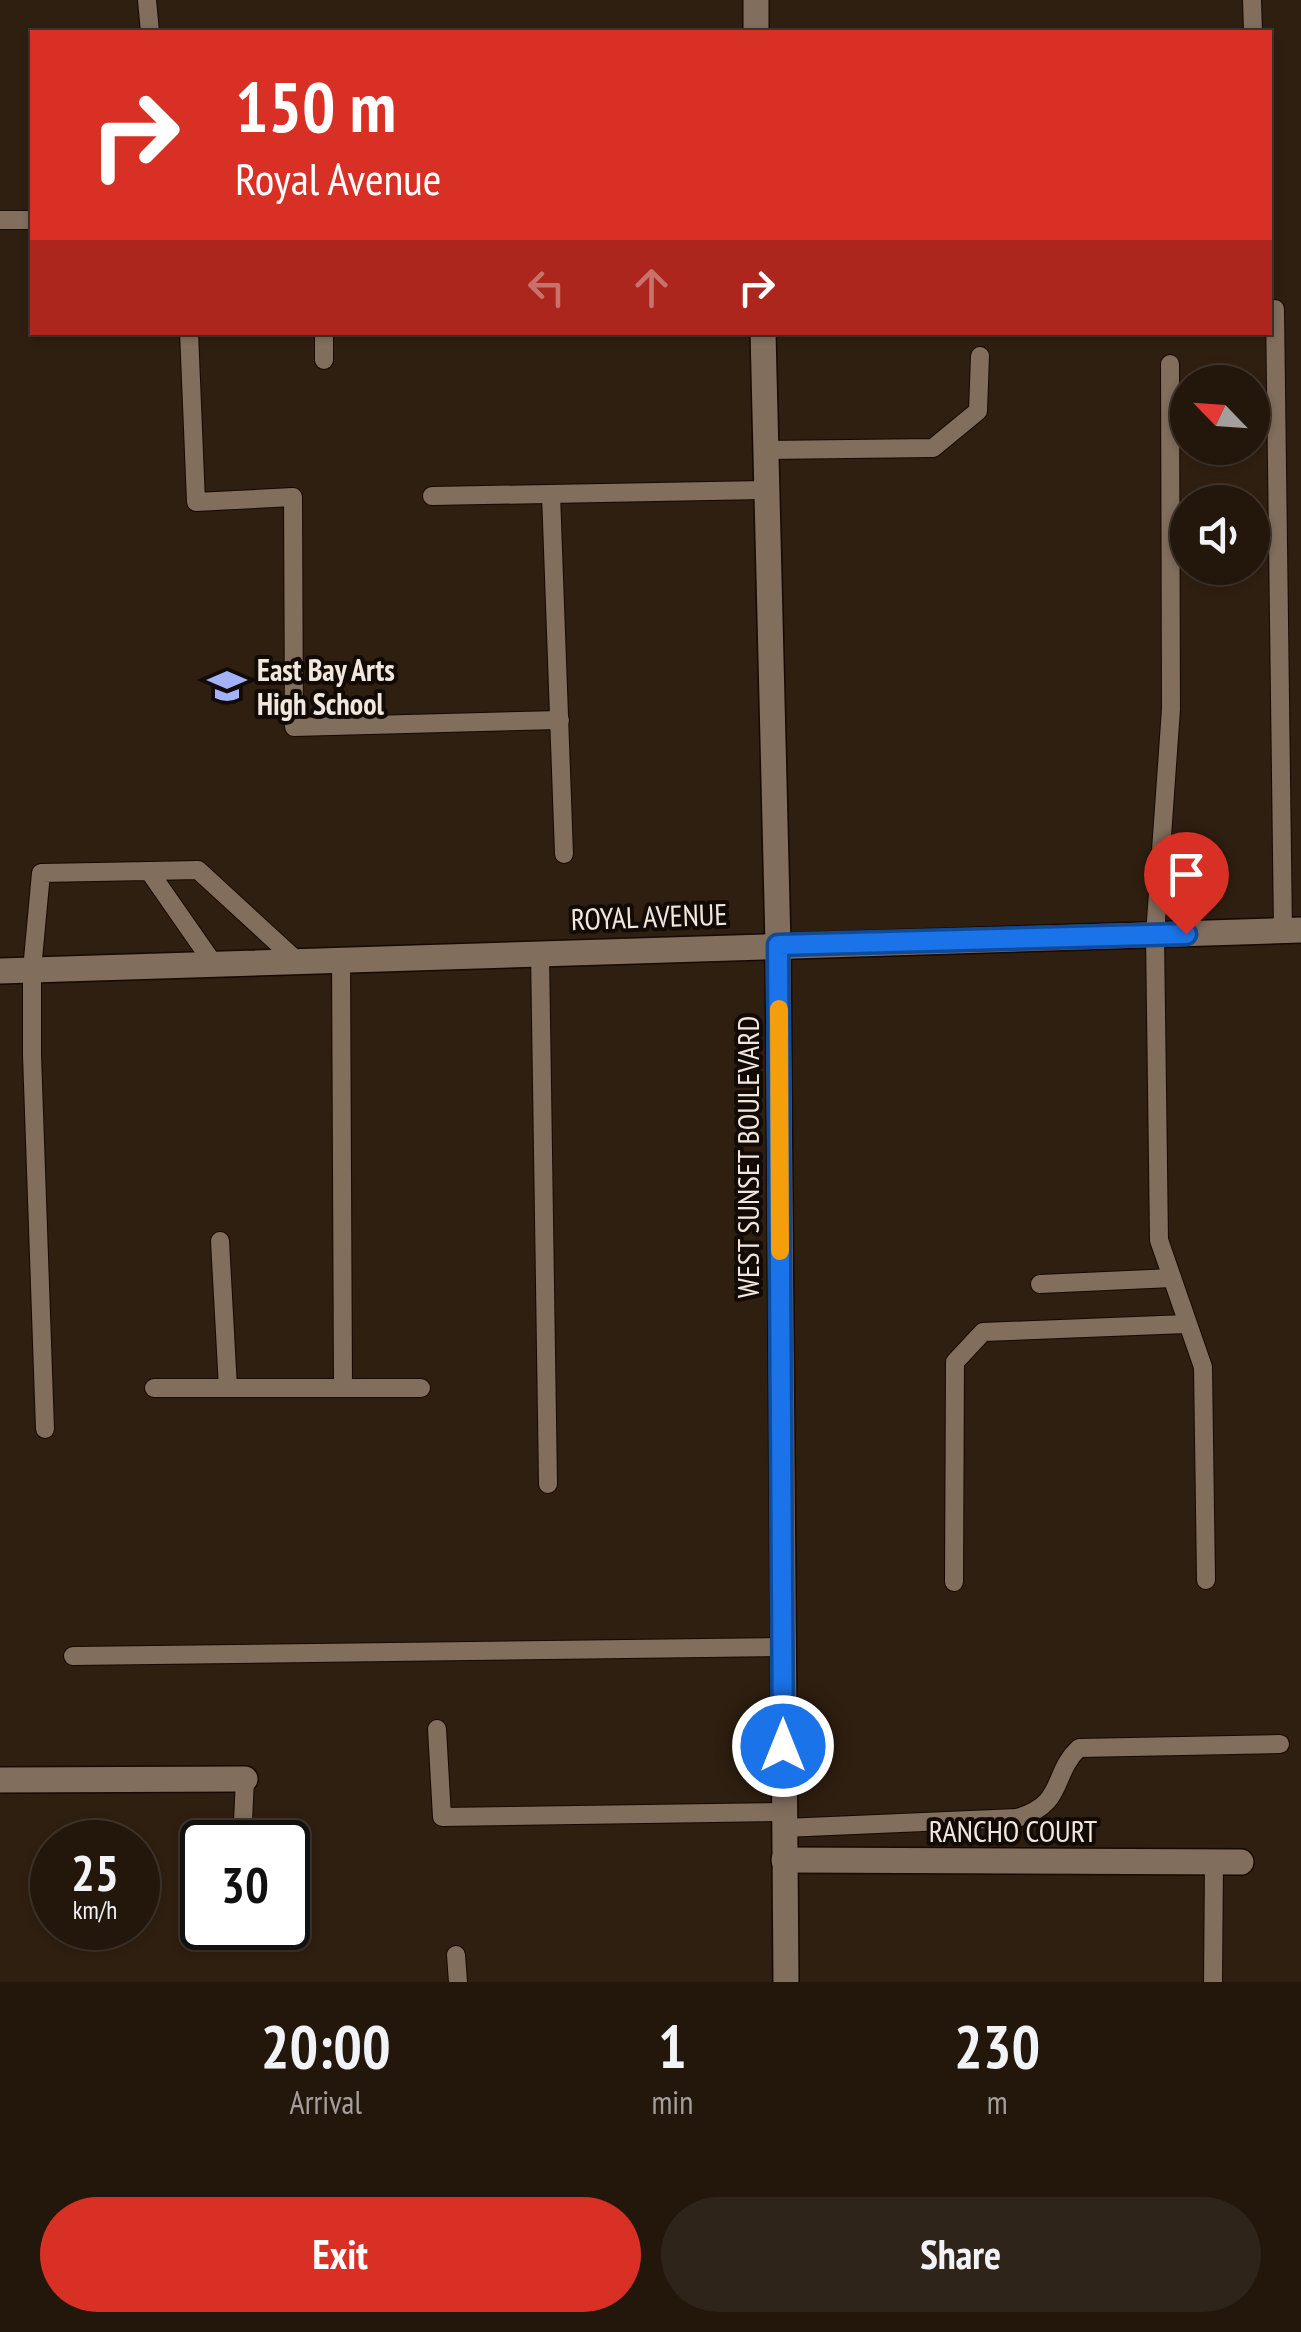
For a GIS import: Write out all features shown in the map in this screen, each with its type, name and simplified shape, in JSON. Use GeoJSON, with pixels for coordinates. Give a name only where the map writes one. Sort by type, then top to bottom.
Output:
{"type":"FeatureCollection","features":[{"type":"Feature","properties":{"kind":"street"},"geometry":{"type":"LineString","coordinates":[[756,0],[756,30]]}},
{"type":"Feature","properties":{"kind":"street","name":"WEST SUNSET BOULEVARD"},"geometry":{"type":"LineString","coordinates":[[764,335],[778,945],[786,1982]]}},
{"type":"Feature","properties":{"kind":"street","name":"ROYAL AVENUE"},"geometry":{"type":"LineString","coordinates":[[0,971],[1292,931]]}},
{"type":"Feature","properties":{"kind":"street"},"geometry":{"type":"LineString","coordinates":[[0,1780],[245,1779]]}},
{"type":"Feature","properties":{"kind":"street","name":"RANCHO COURT"},"geometry":{"type":"LineString","coordinates":[[784,1860],[1241,1862]]}},
{"type":"Feature","properties":{"kind":"lane"},"geometry":{"type":"LineString","coordinates":[[147,0],[150,30]]}},
{"type":"Feature","properties":{"kind":"lane"},"geometry":{"type":"LineString","coordinates":[[1252,0],[1253,30]]}},
{"type":"Feature","properties":{"kind":"lane"},"geometry":{"type":"LineString","coordinates":[[0,220],[30,220]]}},
{"type":"Feature","properties":{"kind":"lane"},"geometry":{"type":"LineString","coordinates":[[1275,310],[1292,931]]}},
{"type":"Feature","properties":{"kind":"lane"},"geometry":{"type":"LineString","coordinates":[[189,335],[196,502],[292,497],[294,727],[560,720]]}},
{"type":"Feature","properties":{"kind":"lane"},"geometry":{"type":"LineString","coordinates":[[324,335],[324,360]]}},
{"type":"Feature","properties":{"kind":"lane"},"geometry":{"type":"LineString","coordinates":[[766,450],[933,448],[978,411],[980,356]]}},
{"type":"Feature","properties":{"kind":"lane"},"geometry":{"type":"LineString","coordinates":[[1170,364],[1171,710],[1154,934],[1158,1240],[1203,1367],[1206,1580]]}},
{"type":"Feature","properties":{"kind":"lane"},"geometry":{"type":"LineString","coordinates":[[432,496],[767,490]]}},
{"type":"Feature","properties":{"kind":"lane"},"geometry":{"type":"LineString","coordinates":[[551,494],[564,854]]}},
{"type":"Feature","properties":{"kind":"lane"},"geometry":{"type":"LineString","coordinates":[[45,1428],[32,1055],[32,970],[41,872],[198,870],[297,961]]}},
{"type":"Feature","properties":{"kind":"lane"},"geometry":{"type":"LineString","coordinates":[[148,871],[213,963]]}},
{"type":"Feature","properties":{"kind":"lane"},"geometry":{"type":"LineString","coordinates":[[540,952],[548,1484]]}},
{"type":"Feature","properties":{"kind":"lane"},"geometry":{"type":"LineString","coordinates":[[341,959],[343,1388]]}},
{"type":"Feature","properties":{"kind":"lane"},"geometry":{"type":"LineString","coordinates":[[220,1241],[228,1388]]}},
{"type":"Feature","properties":{"kind":"lane"},"geometry":{"type":"LineString","coordinates":[[1040,1284],[1172,1278]]}},
{"type":"Feature","properties":{"kind":"lane"},"geometry":{"type":"LineString","coordinates":[[954,1582],[955,1362],[984,1332],[1186,1324]]}},
{"type":"Feature","properties":{"kind":"lane"},"geometry":{"type":"LineString","coordinates":[[154,1388],[421,1388]]}},
{"type":"Feature","properties":{"kind":"lane"},"geometry":{"type":"LineString","coordinates":[[74,1656],[782,1647]]}},
{"type":"Feature","properties":{"kind":"lane"},"geometry":{"type":"LineString","coordinates":[[436,1729],[442,1817],[1017,1818],[1036,1813],[1048,1800],[1060,1784],[1067,1760],[1080,1748],[1280,1744]]}},
{"type":"Feature","properties":{"kind":"lane"},"geometry":{"type":"LineString","coordinates":[[243,1820],[245,1779]]}},
{"type":"Feature","properties":{"kind":"lane"},"geometry":{"type":"LineString","coordinates":[[1213,1982],[1214,1862]]}},
{"type":"Feature","properties":{"kind":"lane"},"geometry":{"type":"LineString","coordinates":[[456,1954],[458,1982]]}},
{"type":"Feature","properties":{"kind":"slow traffic"},"geometry":{"type":"LineString","coordinates":[[779,1009],[780,1251]]}},
{"type":"Feature","properties":{"kind":"place","name":"East Bay Arts High School"},"geometry":{"type":"Point","coordinates":[227,686]}},
{"type":"Feature","properties":{"kind":"route"},"geometry":{"type":"LineString","coordinates":[[783,1746],[778,945],[1186,934]]}}]}
